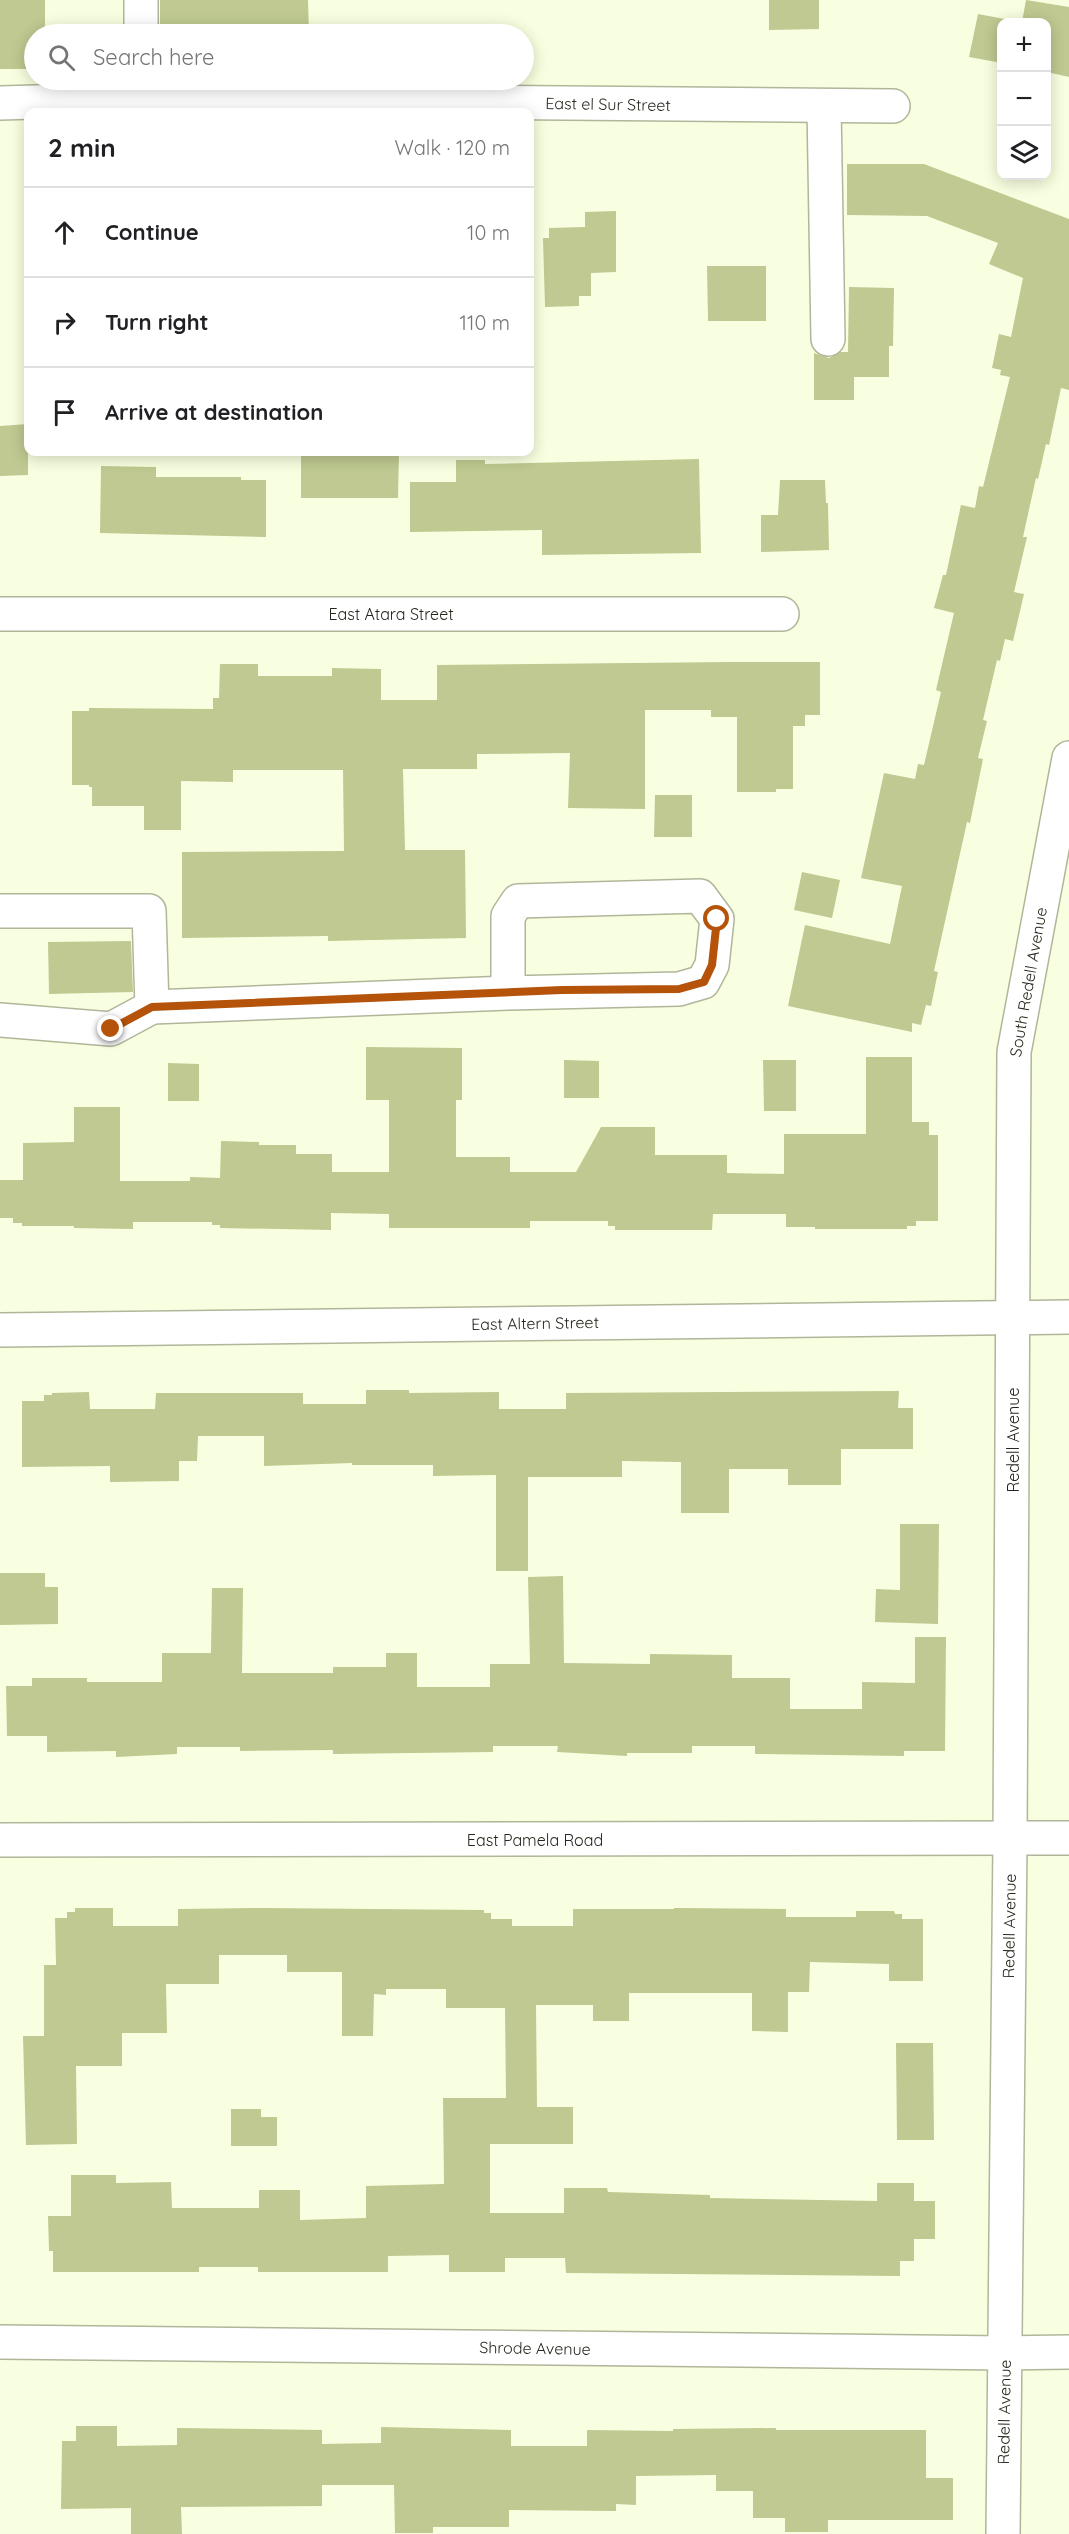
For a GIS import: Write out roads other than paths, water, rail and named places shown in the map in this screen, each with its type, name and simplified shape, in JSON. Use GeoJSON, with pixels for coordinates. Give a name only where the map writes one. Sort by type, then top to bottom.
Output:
{"type":"FeatureCollection","features":[{"type":"Feature","properties":{"kind":"street"},"geometry":{"type":"LineString","coordinates":[[141,0],[141,24]]}},
{"type":"Feature","properties":{"kind":"street","name":"East el Sur Street"},"geometry":{"type":"LineString","coordinates":[[0,103],[130,90]]}},
{"type":"Feature","properties":{"kind":"street","name":"East el Sur Street"},"geometry":{"type":"LineString","coordinates":[[180,90],[893,106]]}},
{"type":"Feature","properties":{"kind":"street"},"geometry":{"type":"LineString","coordinates":[[824,106],[828,339]]}},
{"type":"Feature","properties":{"kind":"street","name":"East Atara Street"},"geometry":{"type":"LineString","coordinates":[[0,614],[782,614]]}},
{"type":"Feature","properties":{"kind":"street","name":"South Redell Avenue"},"geometry":{"type":"LineString","coordinates":[[1014,1318],[1014,1052],[1068,762]]}},
{"type":"Feature","properties":{"kind":"street"},"geometry":{"type":"LineString","coordinates":[[0,1020],[111,1029],[152,1007],[508,993],[679,989],[704,982],[712,965],[717,919],[700,896],[518,901],[508,916],[508,993]]}},
{"type":"Feature","properties":{"kind":"street"},"geometry":{"type":"LineString","coordinates":[[0,911],[149,911],[152,1007]]}},
{"type":"Feature","properties":{"kind":"street","name":"East Altern Street"},"geometry":{"type":"LineString","coordinates":[[0,1330],[1069,1317]]}},
{"type":"Feature","properties":{"kind":"street","name":"Redell Avenue"},"geometry":{"type":"LineString","coordinates":[[1003,2534],[1014,1318]]}},
{"type":"Feature","properties":{"kind":"street","name":"East Pamela Road"},"geometry":{"type":"LineString","coordinates":[[0,1840],[1010,1840],[1069,1838]]}},
{"type":"Feature","properties":{"kind":"street","name":"Shrode Avenue"},"geometry":{"type":"LineString","coordinates":[[0,2342],[1069,2352]]}}]}
